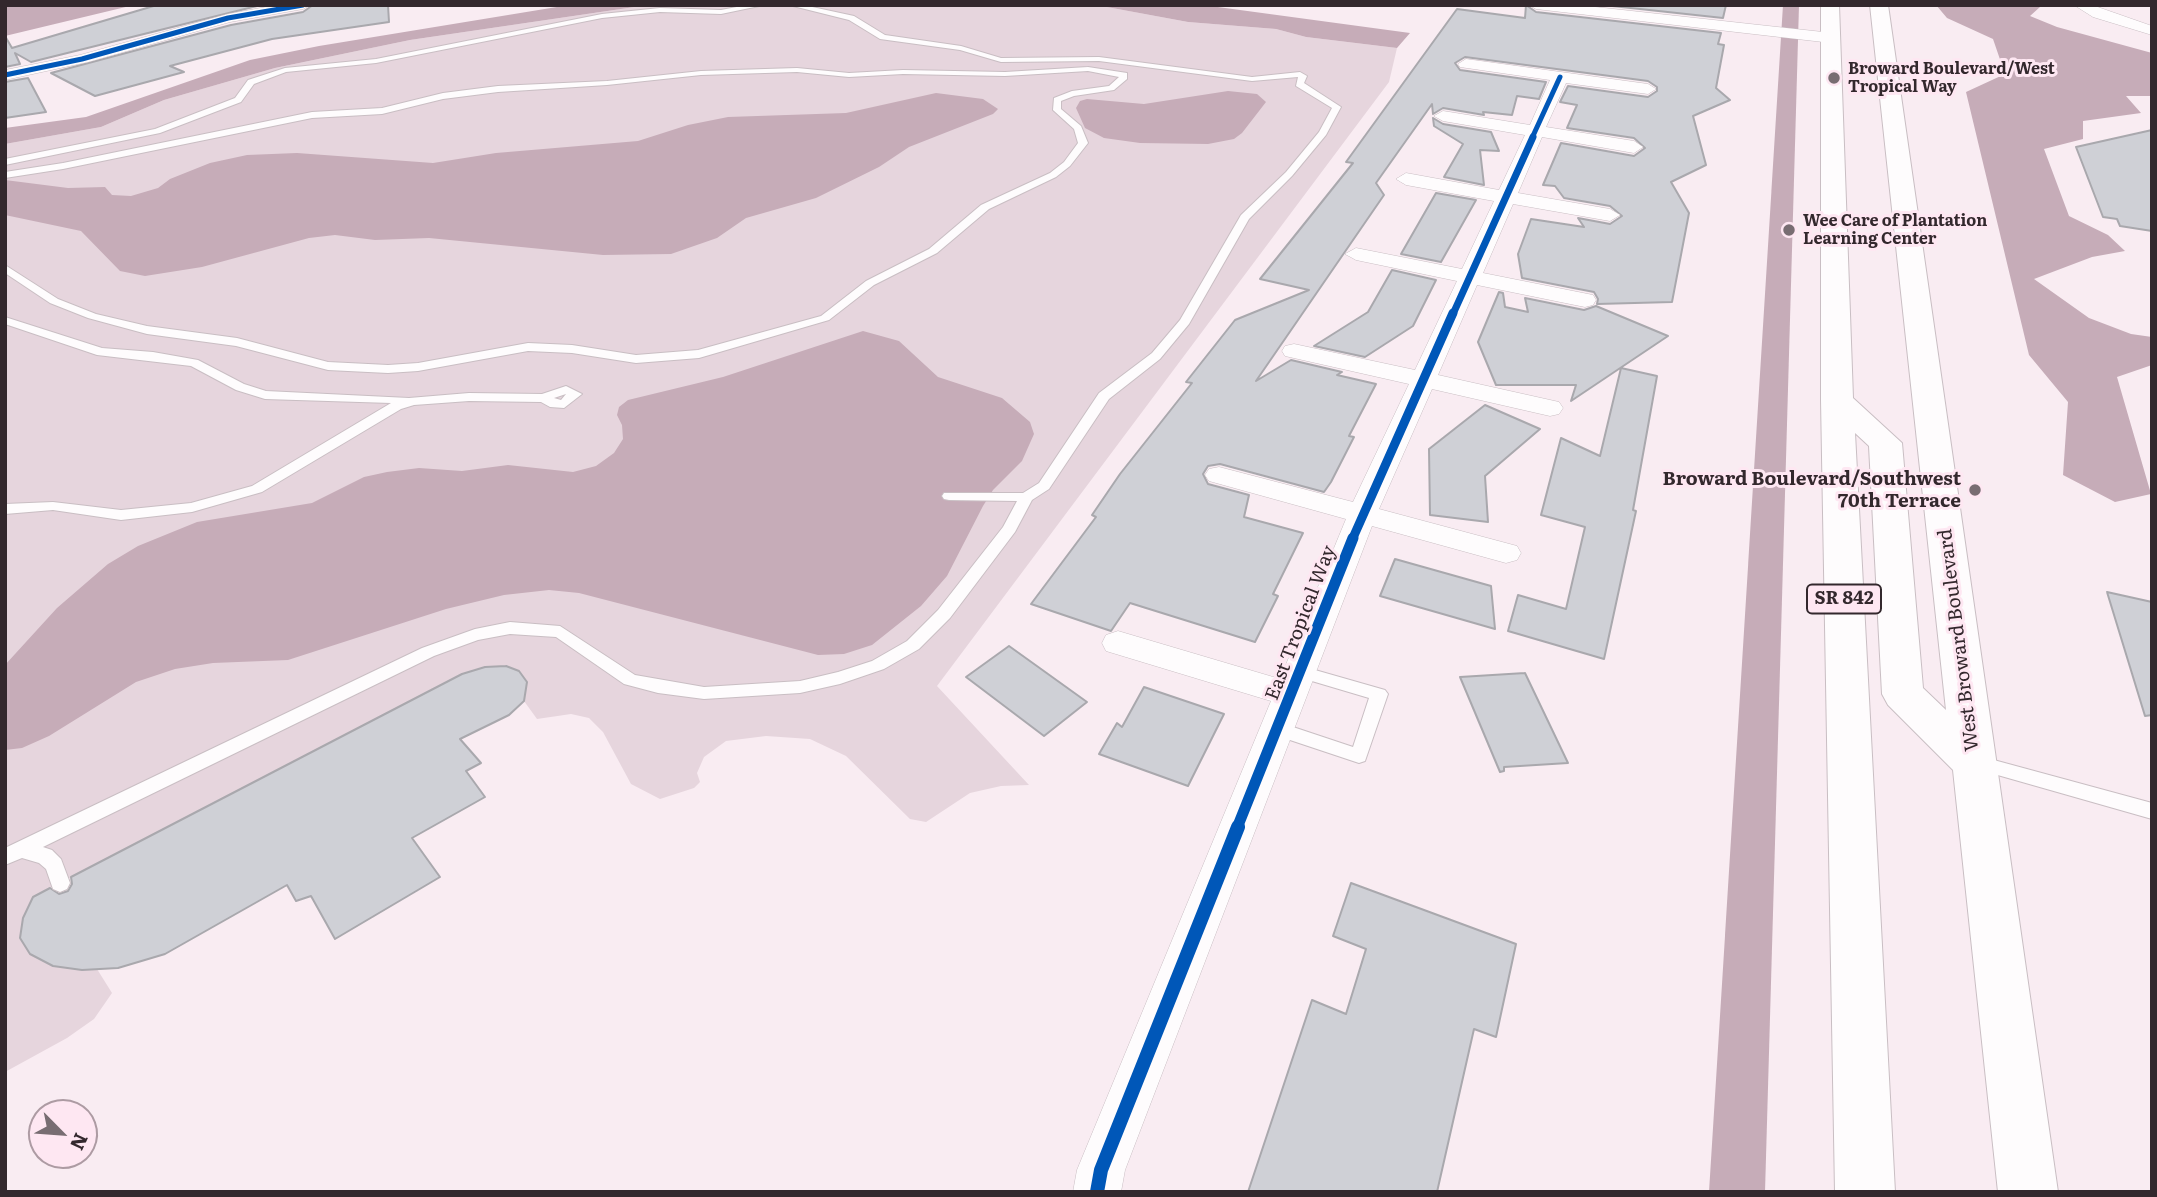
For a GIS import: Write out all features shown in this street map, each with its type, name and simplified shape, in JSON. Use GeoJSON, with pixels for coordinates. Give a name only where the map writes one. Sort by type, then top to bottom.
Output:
{"type":"FeatureCollection","features":[{"type":"Feature","properties":{"kind":"main road","name":"West Broward Boulevard"},"geometry":{"type":"LineString","coordinates":[[1879,5],[2028,1192]]}},
{"type":"Feature","properties":{"kind":"main road"},"geometry":{"type":"LineString","coordinates":[[1830,38],[1886,63]]}},
{"type":"Feature","properties":{"kind":"main road","name":"SR 842"},"geometry":{"type":"LineString","coordinates":[[1830,38],[1837,400],[1865,1192]]}},
{"type":"Feature","properties":{"kind":"main road"},"geometry":{"type":"LineString","coordinates":[[1837,400],[1885,443],[1903,694],[1973,762]]}},
{"type":"Feature","properties":{"kind":"street"},"geometry":{"type":"LineString","coordinates":[[5,75],[82,59],[228,18],[303,5]]}},
{"type":"Feature","properties":{"kind":"street"},"geometry":{"type":"LineString","coordinates":[[1536,5],[1777,35],[1830,38]]}},
{"type":"Feature","properties":{"kind":"street"},"geometry":{"type":"LineString","coordinates":[[2081,5],[2098,15],[2152,32]]}},
{"type":"Feature","properties":{"kind":"street"},"geometry":{"type":"LineString","coordinates":[[1466,64],[1648,89]]}},
{"type":"Feature","properties":{"kind":"street","name":"East Tropical Way"},"geometry":{"type":"LineString","coordinates":[[1097,1192],[1101,1170],[1362,515],[1420,380],[1560,77]]}},
{"type":"Feature","properties":{"kind":"street"},"geometry":{"type":"LineString","coordinates":[[1443,116],[1634,147]]}},
{"type":"Feature","properties":{"kind":"street"},"geometry":{"type":"LineString","coordinates":[[1406,179],[1610,215]]}},
{"type":"Feature","properties":{"kind":"street"},"geometry":{"type":"LineString","coordinates":[[1356,254],[1585,300]]}},
{"type":"Feature","properties":{"kind":"street"},"geometry":{"type":"LineString","coordinates":[[1294,351],[1550,408]]}},
{"type":"Feature","properties":{"kind":"street"},"geometry":{"type":"LineString","coordinates":[[1219,475],[1506,553]]}},
{"type":"Feature","properties":{"kind":"street"},"geometry":{"type":"LineString","coordinates":[[1118,643],[1290,699]]}},
{"type":"Feature","properties":{"kind":"lane"},"geometry":{"type":"LineString","coordinates":[[5,162],[157,131],[238,100],[251,82],[285,70],[386,60],[602,16],[660,10],[721,12],[761,5]]}},
{"type":"Feature","properties":{"kind":"lane"},"geometry":{"type":"LineString","coordinates":[[792,5],[851,18],[883,37],[961,48],[1001,60],[1099,59],[1252,79],[1300,74],[1303,76],[1299,85],[1337,107],[1323,132],[1289,174],[1245,217],[1227,253],[1178,332],[1156,356],[1104,396],[1044,486],[1026,497],[949,496]]}},
{"type":"Feature","properties":{"kind":"lane"},"geometry":{"type":"LineString","coordinates":[[5,175],[73,164],[312,115],[382,111],[456,94],[498,89],[607,83],[701,73],[797,70],[849,75],[903,72],[1005,74],[1088,69],[1124,75],[1123,79],[1111,88],[1072,94],[1057,100],[1057,110],[1078,128],[1083,143],[1067,164],[1053,175],[985,206],[933,251],[870,284],[825,318],[699,354],[636,359],[572,349],[528,347],[418,367],[388,369],[328,366],[209,337],[147,330],[70,309],[5,268]]}},
{"type":"Feature","properties":{"kind":"lane"},"geometry":{"type":"LineString","coordinates":[[5,320],[101,352],[153,356],[194,363],[240,387],[265,395],[413,401],[440,397],[543,398]]}},
{"type":"Feature","properties":{"kind":"lane"},"geometry":{"type":"LineString","coordinates":[[5,509],[53,506],[121,515],[152,514],[227,499],[282,476],[387,411],[413,401]]}},
{"type":"Feature","properties":{"kind":"lane"},"geometry":{"type":"LineString","coordinates":[[13,854],[428,652],[474,635],[510,628],[560,632],[630,680],[669,689],[704,693],[760,692],[840,678],[877,665],[913,645],[967,587],[1010,529],[1026,497]]}},
{"type":"Feature","properties":{"kind":"lane"},"geometry":{"type":"LineString","coordinates":[[1379,694],[1359,756],[1290,699],[1379,694]]}},
{"type":"Feature","properties":{"kind":"lane"},"geometry":{"type":"LineString","coordinates":[[1973,762],[2152,811]]}},
{"type":"Feature","properties":{"kind":"lane"},"geometry":{"type":"LineString","coordinates":[[13,854],[45,856],[54,865],[60,883]]}},
{"type":"Feature","properties":{"kind":"shaded area"},"geometry":{"type":"Polygon","coordinates":[[[5,5],[134,5],[5,36],[5,5]]]}},
{"type":"Feature","properties":{"kind":"shaded area"},"geometry":{"type":"Polygon","coordinates":[[[569,5],[648,5],[410,40],[275,68],[164,100],[101,127],[5,144],[5,128],[86,117],[250,60],[569,5]]]}},
{"type":"Feature","properties":{"kind":"shaded area"},"geometry":{"type":"Polygon","coordinates":[[[648,5],[1096,5],[1188,22],[1276,29],[1306,37],[1397,48],[1389,82],[937,686],[1029,785],[1001,786],[970,793],[926,822],[910,819],[846,756],[810,739],[766,736],[726,741],[704,757],[697,773],[700,782],[694,788],[660,799],[631,784],[603,732],[589,718],[571,714],[537,719],[524,701],[527,682],[519,671],[506,666],[485,667],[462,674],[33,897],[23,918],[20,938],[30,953],[53,966],[97,969],[112,993],[94,1019],[67,1038],[5,1072],[5,144],[101,127],[164,100],[275,68],[410,40],[648,5]]]}},
{"type":"Feature","properties":{"kind":"shaded area"},"geometry":{"type":"Polygon","coordinates":[[[1096,5],[1203,5],[1410,33],[1397,48],[1306,37],[1276,29],[1188,22],[1096,5]]]}},
{"type":"Feature","properties":{"kind":"shaded area"},"geometry":{"type":"Polygon","coordinates":[[[1936,5],[2035,5],[2040,7],[2030,16],[2057,27],[2152,53],[2152,96],[2126,96],[2141,113],[2083,121],[2083,139],[2044,149],[2069,216],[2108,235],[2125,251],[2092,257],[2034,279],[2089,318],[2131,334],[2152,337],[2152,365],[2117,377],[2151,494],[2115,502],[2063,475],[2068,402],[2029,355],[1966,92],[2005,74],[1993,39],[1947,18],[1936,5]]]}},
{"type":"Feature","properties":{"kind":"shaded area"},"geometry":{"type":"Polygon","coordinates":[[[1228,91],[1257,94],[1266,102],[1242,133],[1234,139],[1208,144],[1140,143],[1104,138],[1085,128],[1076,108],[1080,101],[1087,99],[1144,104],[1228,91]]]}},
{"type":"Feature","properties":{"kind":"shaded area"},"geometry":{"type":"Polygon","coordinates":[[[936,93],[983,99],[998,109],[993,114],[909,147],[879,167],[816,198],[746,218],[717,238],[671,254],[603,255],[429,238],[375,240],[335,235],[309,238],[202,267],[145,276],[120,271],[81,231],[5,215],[5,180],[68,188],[105,187],[112,195],[131,196],[158,188],[170,179],[210,163],[247,155],[297,153],[433,163],[496,153],[638,141],[688,125],[728,117],[846,113],[936,93]]]}},
{"type":"Feature","properties":{"kind":"shaded area"},"geometry":{"type":"Polygon","coordinates":[[[863,331],[899,341],[938,377],[1002,398],[1030,422],[1034,434],[1022,461],[993,490],[983,506],[947,576],[921,606],[872,645],[844,654],[818,655],[579,593],[549,590],[504,595],[446,609],[288,660],[213,663],[175,669],[136,682],[49,736],[22,748],[5,750],[5,665],[57,608],[108,564],[138,546],[197,522],[312,503],[364,477],[387,472],[419,468],[462,471],[508,465],[573,472],[596,466],[614,453],[623,439],[622,425],[617,415],[619,407],[628,400],[723,377],[863,331]]]}},
{"type":"Feature","properties":{"kind":"building"},"geometry":{"type":"Polygon","coordinates":[[[157,5],[261,5],[31,62],[15,53],[20,64],[5,67],[5,36],[12,48],[157,5]]]}},
{"type":"Feature","properties":{"kind":"building"},"geometry":{"type":"Polygon","coordinates":[[[313,5],[388,5],[389,22],[272,39],[170,66],[184,72],[95,96],[51,73],[231,25],[303,12],[313,5]]]}},
{"type":"Feature","properties":{"kind":"building"},"geometry":{"type":"Polygon","coordinates":[[[1526,5],[1536,12],[1721,33],[1718,44],[1724,45],[1716,88],[1730,100],[1693,116],[1706,165],[1671,182],[1689,213],[1672,302],[1597,304],[1598,299],[1594,292],[1522,278],[1518,254],[1531,219],[1584,227],[1578,218],[1610,224],[1622,216],[1610,206],[1564,198],[1555,186],[1543,185],[1561,143],[1634,156],[1645,148],[1634,138],[1567,128],[1577,105],[1560,102],[1568,86],[1648,97],[1657,91],[1657,87],[1648,81],[1465,57],[1455,63],[1460,70],[1546,82],[1539,99],[1517,96],[1512,115],[1483,112],[1484,115],[1443,108],[1433,114],[1432,104],[1376,183],[1384,195],[1256,381],[1291,360],[1342,372],[1337,375],[1376,384],[1349,436],[1354,437],[1331,482],[1324,492],[1220,464],[1208,466],[1203,474],[1208,484],[1249,495],[1244,517],[1303,533],[1273,594],[1278,596],[1255,642],[1130,603],[1111,631],[1031,604],[1096,517],[1092,515],[1120,474],[1192,383],[1186,382],[1235,320],[1309,290],[1260,279],[1353,163],[1346,162],[1457,9],[1525,18],[1526,5]]]}},
{"type":"Feature","properties":{"kind":"building"},"geometry":{"type":"Polygon","coordinates":[[[1603,5],[1726,5],[1723,18],[1603,5]]]}},
{"type":"Feature","properties":{"kind":"building"},"geometry":{"type":"Polygon","coordinates":[[[28,78],[46,112],[5,118],[5,82],[28,78]]]}},
{"type":"Feature","properties":{"kind":"building"},"geometry":{"type":"Polygon","coordinates":[[[1433,118],[1443,124],[1491,132],[1499,151],[1480,150],[1484,185],[1444,177],[1463,144],[1434,126],[1433,118]]]}},
{"type":"Feature","properties":{"kind":"building"},"geometry":{"type":"Polygon","coordinates":[[[2152,130],[2152,231],[2120,226],[2117,219],[2103,217],[2076,147],[2152,130]]]}},
{"type":"Feature","properties":{"kind":"building"},"geometry":{"type":"Polygon","coordinates":[[[1436,193],[1476,200],[1441,262],[1401,254],[1436,193]]]}},
{"type":"Feature","properties":{"kind":"building"},"geometry":{"type":"Polygon","coordinates":[[[1392,270],[1436,280],[1413,326],[1365,357],[1314,346],[1368,312],[1392,270]]]}},
{"type":"Feature","properties":{"kind":"building"},"geometry":{"type":"Polygon","coordinates":[[[1499,292],[1503,293],[1505,307],[1528,312],[1525,298],[1584,310],[1596,306],[1668,336],[1571,401],[1576,385],[1496,385],[1478,342],[1499,292]]]}},
{"type":"Feature","properties":{"kind":"building"},"geometry":{"type":"Polygon","coordinates":[[[1621,368],[1657,376],[1633,510],[1636,511],[1604,659],[1508,631],[1518,595],[1566,609],[1585,527],[1541,515],[1561,438],[1600,456],[1621,368]]]}},
{"type":"Feature","properties":{"kind":"building"},"geometry":{"type":"Polygon","coordinates":[[[1485,405],[1540,429],[1485,476],[1488,522],[1430,515],[1429,449],[1485,405]]]}},
{"type":"Feature","properties":{"kind":"building"},"geometry":{"type":"Polygon","coordinates":[[[1395,559],[1491,586],[1495,629],[1380,596],[1395,559]]]}},
{"type":"Feature","properties":{"kind":"building"},"geometry":{"type":"Polygon","coordinates":[[[2107,592],[2152,602],[2152,715],[2145,716],[2107,592]]]}},
{"type":"Feature","properties":{"kind":"building"},"geometry":{"type":"Polygon","coordinates":[[[1009,646],[1087,702],[1044,736],[966,677],[1009,646]]]}},
{"type":"Feature","properties":{"kind":"building"},"geometry":{"type":"Polygon","coordinates":[[[506,666],[519,671],[527,682],[524,701],[509,715],[460,739],[481,763],[466,771],[485,797],[412,838],[440,877],[335,939],[311,896],[296,901],[287,885],[165,954],[118,968],[82,970],[53,966],[30,954],[20,938],[23,918],[33,897],[50,888],[59,894],[68,891],[72,884],[71,877],[462,674],[485,667],[506,666]]]}},
{"type":"Feature","properties":{"kind":"building"},"geometry":{"type":"Polygon","coordinates":[[[1525,673],[1568,763],[1504,767],[1504,771],[1500,772],[1460,677],[1525,673]]]}},
{"type":"Feature","properties":{"kind":"building"},"geometry":{"type":"Polygon","coordinates":[[[1144,687],[1224,714],[1188,786],[1099,754],[1117,723],[1122,727],[1144,687]]]}},
{"type":"Feature","properties":{"kind":"building"},"geometry":{"type":"Polygon","coordinates":[[[1351,883],[1516,944],[1496,1037],[1474,1029],[1437,1192],[1248,1192],[1312,1000],[1346,1014],[1366,949],[1333,936],[1351,883]]]}},
{"type":"Feature","properties":{"kind":"waterway"},"geometry":{"type":"LineString","coordinates":[[1737,1192],[1791,5]]}},
{"type":"Feature","properties":{"kind":"cycle path"},"geometry":{"type":"LineString","coordinates":[[5,75],[82,59],[228,18],[303,5]]}},
{"type":"Feature","properties":{"kind":"cycle path"},"geometry":{"type":"LineString","coordinates":[[1097,1192],[1101,1170],[1362,515],[1560,77]]}},
{"type":"Feature","properties":{"kind":"place","name":"Broward Boulevard/West Tropical Way"},"geometry":{"type":"Point","coordinates":[1834,78]}},
{"type":"Feature","properties":{"kind":"place","name":"Wee Care of Plantation Learning Center"},"geometry":{"type":"Point","coordinates":[1789,230]}},
{"type":"Feature","properties":{"kind":"place","name":"Broward Boulevard/Southwest 70th Terrace"},"geometry":{"type":"Point","coordinates":[1975,490]}}]}
